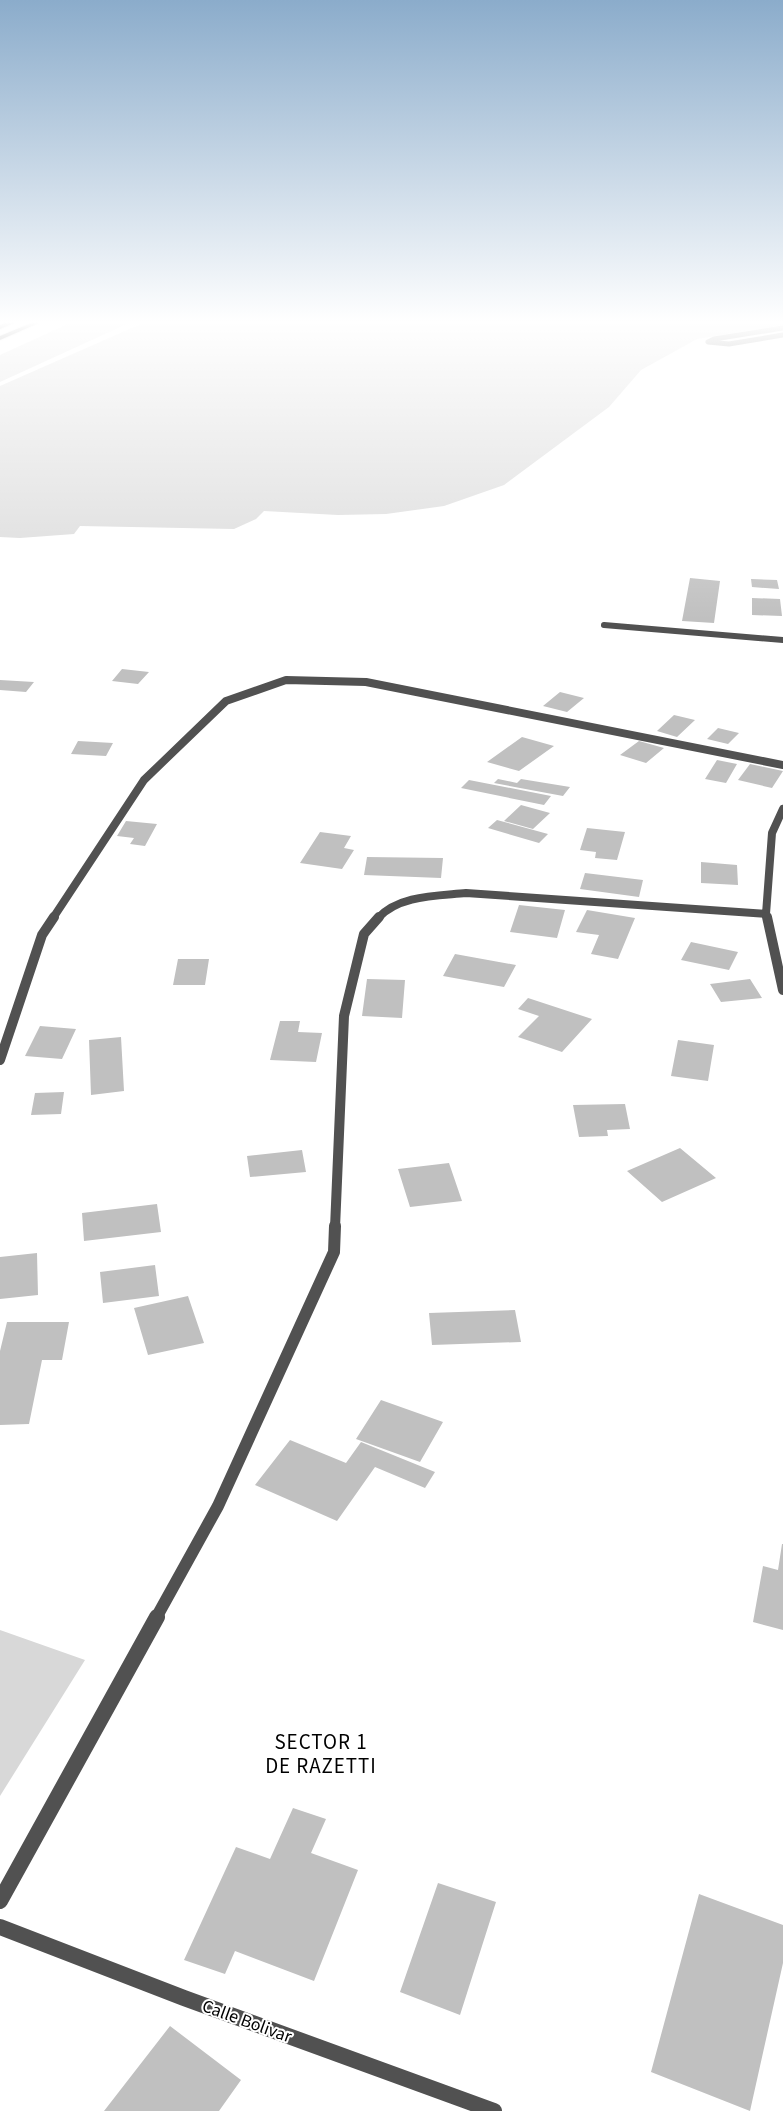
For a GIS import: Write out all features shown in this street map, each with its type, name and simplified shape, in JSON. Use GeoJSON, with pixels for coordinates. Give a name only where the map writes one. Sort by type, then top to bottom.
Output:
{"type":"FeatureCollection","features":[{"type":"Feature","properties":{"kind":"street"},"geometry":{"type":"LineString","coordinates":[[604,625],[783,640]]}},
{"type":"Feature","properties":{"kind":"street"},"geometry":{"type":"LineString","coordinates":[[0,1060],[42,934],[144,780],[226,701],[286,680],[366,682],[783,765]]}},
{"type":"Feature","properties":{"kind":"street"},"geometry":{"type":"LineString","coordinates":[[783,809],[772,833],[766,914],[783,990]]}},
{"type":"Feature","properties":{"kind":"street"},"geometry":{"type":"LineString","coordinates":[[0,1901],[218,1506],[334,1252],[344,1016],[364,934],[386,909],[420,897],[466,893],[766,914]]}},
{"type":"Feature","properties":{"kind":"street","name":"Calle Bolivar"},"geometry":{"type":"LineString","coordinates":[[0,1927],[184,1998],[494,2111]]}},
{"type":"Feature","properties":{"kind":"shaded area"},"geometry":{"type":"Polygon","coordinates":[[[0,422],[589,422],[504,485],[444,506],[386,514],[338,515],[264,511],[256,519],[234,529],[80,526],[74,534],[20,538],[0,537],[0,422]]]}},
{"type":"Feature","properties":{"kind":"shaded area"},"geometry":{"type":"Polygon","coordinates":[[[0,1630],[85,1660],[0,1796],[0,1630]]]}},
{"type":"Feature","properties":{"kind":"building"},"geometry":{"type":"Polygon","coordinates":[[[690,578],[720,581],[714,623],[682,621],[690,578]]]}},
{"type":"Feature","properties":{"kind":"building"},"geometry":{"type":"Polygon","coordinates":[[[751,579],[777,580],[779,589],[752,587],[751,579]]]}},
{"type":"Feature","properties":{"kind":"building"},"geometry":{"type":"Polygon","coordinates":[[[752,598],[780,599],[782,616],[752,615],[752,598]]]}},
{"type":"Feature","properties":{"kind":"building"},"geometry":{"type":"Polygon","coordinates":[[[122,669],[149,672],[138,684],[112,681],[122,669]]]}},
{"type":"Feature","properties":{"kind":"building"},"geometry":{"type":"Polygon","coordinates":[[[0,680],[34,682],[26,692],[0,690],[0,680]]]}},
{"type":"Feature","properties":{"kind":"building"},"geometry":{"type":"Polygon","coordinates":[[[560,692],[584,698],[567,712],[543,706],[560,692]]]}},
{"type":"Feature","properties":{"kind":"building"},"geometry":{"type":"Polygon","coordinates":[[[674,715],[695,720],[677,737],[657,731],[674,715]]]}},
{"type":"Feature","properties":{"kind":"building"},"geometry":{"type":"Polygon","coordinates":[[[718,728],[739,733],[728,744],[707,739],[718,728]]]}},
{"type":"Feature","properties":{"kind":"building"},"geometry":{"type":"Polygon","coordinates":[[[522,737],[554,746],[519,771],[487,762],[522,737]]]}},
{"type":"Feature","properties":{"kind":"building"},"geometry":{"type":"Polygon","coordinates":[[[78,741],[113,743],[106,756],[71,754],[78,741]]]}},
{"type":"Feature","properties":{"kind":"building"},"geometry":{"type":"Polygon","coordinates":[[[639,741],[664,748],[646,763],[620,755],[639,741]]]}},
{"type":"Feature","properties":{"kind":"building"},"geometry":{"type":"Polygon","coordinates":[[[717,760],[737,764],[726,783],[705,779],[717,760]]]}},
{"type":"Feature","properties":{"kind":"building"},"geometry":{"type":"Polygon","coordinates":[[[750,764],[783,771],[772,788],[738,780],[750,764]]]}},
{"type":"Feature","properties":{"kind":"building"},"geometry":{"type":"Polygon","coordinates":[[[498,779],[517,783],[521,779],[570,787],[563,796],[494,783],[498,779]]]}},
{"type":"Feature","properties":{"kind":"building"},"geometry":{"type":"Polygon","coordinates":[[[469,780],[551,796],[544,805],[461,788],[469,780]]]}},
{"type":"Feature","properties":{"kind":"building"},"geometry":{"type":"Polygon","coordinates":[[[521,805],[550,813],[533,829],[504,821],[521,805]]]}},
{"type":"Feature","properties":{"kind":"building"},"geometry":{"type":"Polygon","coordinates":[[[497,820],[548,834],[539,843],[488,828],[497,820]]]}},
{"type":"Feature","properties":{"kind":"building"},"geometry":{"type":"Polygon","coordinates":[[[126,821],[157,824],[145,846],[130,844],[134,838],[117,836],[126,821]]]}},
{"type":"Feature","properties":{"kind":"building"},"geometry":{"type":"Polygon","coordinates":[[[587,828],[625,832],[617,860],[595,858],[596,852],[580,850],[587,828]]]}},
{"type":"Feature","properties":{"kind":"building"},"geometry":{"type":"Polygon","coordinates":[[[320,832],[351,836],[344,848],[354,850],[342,869],[300,863],[320,832]]]}},
{"type":"Feature","properties":{"kind":"building"},"geometry":{"type":"Polygon","coordinates":[[[367,857],[443,858],[441,878],[364,875],[367,857]]]}},
{"type":"Feature","properties":{"kind":"building"},"geometry":{"type":"Polygon","coordinates":[[[701,862],[737,865],[738,885],[701,883],[701,862]]]}},
{"type":"Feature","properties":{"kind":"building"},"geometry":{"type":"Polygon","coordinates":[[[585,873],[643,880],[639,897],[580,889],[585,873]]]}},
{"type":"Feature","properties":{"kind":"building"},"geometry":{"type":"Polygon","coordinates":[[[519,905],[565,910],[557,938],[510,932],[519,905]]]}},
{"type":"Feature","properties":{"kind":"building"},"geometry":{"type":"Polygon","coordinates":[[[587,910],[635,918],[618,959],[591,954],[599,935],[576,932],[587,910]]]}},
{"type":"Feature","properties":{"kind":"building"},"geometry":{"type":"Polygon","coordinates":[[[691,942],[738,952],[729,970],[681,960],[691,942]]]}},
{"type":"Feature","properties":{"kind":"building"},"geometry":{"type":"Polygon","coordinates":[[[455,954],[516,965],[504,987],[443,976],[455,954]]]}},
{"type":"Feature","properties":{"kind":"building"},"geometry":{"type":"Polygon","coordinates":[[[178,959],[209,959],[205,985],[173,985],[178,959]]]}},
{"type":"Feature","properties":{"kind":"building"},"geometry":{"type":"Polygon","coordinates":[[[367,979],[405,980],[402,1018],[362,1016],[367,979]]]}},
{"type":"Feature","properties":{"kind":"building"},"geometry":{"type":"Polygon","coordinates":[[[750,979],[762,998],[721,1002],[710,984],[750,979]]]}},
{"type":"Feature","properties":{"kind":"building"},"geometry":{"type":"Polygon","coordinates":[[[528,998],[592,1019],[562,1052],[518,1037],[539,1016],[518,1009],[528,998]]]}},
{"type":"Feature","properties":{"kind":"building"},"geometry":{"type":"Polygon","coordinates":[[[280,1021],[300,1021],[298,1032],[322,1033],[316,1062],[270,1060],[280,1021]]]}},
{"type":"Feature","properties":{"kind":"building"},"geometry":{"type":"Polygon","coordinates":[[[40,1026],[76,1029],[62,1059],[25,1056],[40,1026]]]}},
{"type":"Feature","properties":{"kind":"building"},"geometry":{"type":"Polygon","coordinates":[[[121,1037],[124,1091],[91,1095],[89,1040],[121,1037]]]}},
{"type":"Feature","properties":{"kind":"building"},"geometry":{"type":"Polygon","coordinates":[[[678,1040],[714,1045],[708,1081],[671,1076],[678,1040]]]}},
{"type":"Feature","properties":{"kind":"building"},"geometry":{"type":"Polygon","coordinates":[[[64,1092],[61,1114],[31,1115],[35,1093],[64,1092]]]}},
{"type":"Feature","properties":{"kind":"building"},"geometry":{"type":"Polygon","coordinates":[[[625,1104],[630,1129],[607,1130],[608,1136],[579,1137],[573,1105],[625,1104]]]}},
{"type":"Feature","properties":{"kind":"building"},"geometry":{"type":"Polygon","coordinates":[[[680,1148],[716,1178],[662,1202],[627,1171],[680,1148]]]}},
{"type":"Feature","properties":{"kind":"building"},"geometry":{"type":"Polygon","coordinates":[[[302,1150],[306,1172],[250,1177],[247,1156],[302,1150]]]}},
{"type":"Feature","properties":{"kind":"building"},"geometry":{"type":"Polygon","coordinates":[[[449,1163],[462,1201],[410,1207],[398,1169],[449,1163]]]}},
{"type":"Feature","properties":{"kind":"building"},"geometry":{"type":"Polygon","coordinates":[[[157,1204],[161,1232],[84,1241],[82,1213],[157,1204]]]}},
{"type":"Feature","properties":{"kind":"building"},"geometry":{"type":"Polygon","coordinates":[[[37,1253],[38,1295],[0,1299],[0,1257],[37,1253]]]}},
{"type":"Feature","properties":{"kind":"building"},"geometry":{"type":"Polygon","coordinates":[[[155,1265],[159,1296],[103,1303],[100,1272],[155,1265]]]}},
{"type":"Feature","properties":{"kind":"building"},"geometry":{"type":"Polygon","coordinates":[[[188,1296],[204,1343],[148,1355],[134,1308],[188,1296]]]}},
{"type":"Feature","properties":{"kind":"building"},"geometry":{"type":"Polygon","coordinates":[[[515,1310],[521,1342],[432,1345],[429,1313],[515,1310]]]}},
{"type":"Feature","properties":{"kind":"building"},"geometry":{"type":"Polygon","coordinates":[[[7,1322],[69,1322],[62,1360],[42,1360],[29,1424],[0,1425],[0,1351],[7,1322]]]}},
{"type":"Feature","properties":{"kind":"building"},"geometry":{"type":"Polygon","coordinates":[[[381,1400],[443,1422],[420,1462],[356,1439],[381,1400]]]}},
{"type":"Feature","properties":{"kind":"building"},"geometry":{"type":"Polygon","coordinates":[[[290,1440],[346,1463],[361,1442],[435,1472],[425,1488],[375,1467],[337,1521],[255,1485],[290,1440]]]}},
{"type":"Feature","properties":{"kind":"building"},"geometry":{"type":"Polygon","coordinates":[[[782,1544],[783,1630],[753,1622],[763,1566],[778,1570],[782,1544]]]}},
{"type":"Feature","properties":{"kind":"building"},"geometry":{"type":"Polygon","coordinates":[[[293,1808],[326,1819],[311,1853],[358,1870],[314,1981],[235,1951],[225,1974],[184,1960],[236,1847],[270,1859],[293,1808]]]}},
{"type":"Feature","properties":{"kind":"building"},"geometry":{"type":"Polygon","coordinates":[[[438,1883],[496,1902],[460,2015],[400,1992],[438,1883]]]}},
{"type":"Feature","properties":{"kind":"building"},"geometry":{"type":"Polygon","coordinates":[[[699,1894],[783,1925],[783,1963],[750,2111],[651,2072],[699,1894]]]}},
{"type":"Feature","properties":{"kind":"building"},"geometry":{"type":"Polygon","coordinates":[[[170,2026],[241,2080],[219,2111],[104,2111],[170,2026]]]}},
{"type":"Feature","properties":{"kind":"district","name":"SECTOR 1 DE RAZETTI"},"geometry":{"type":"Point","coordinates":[321,1754]}}]}
